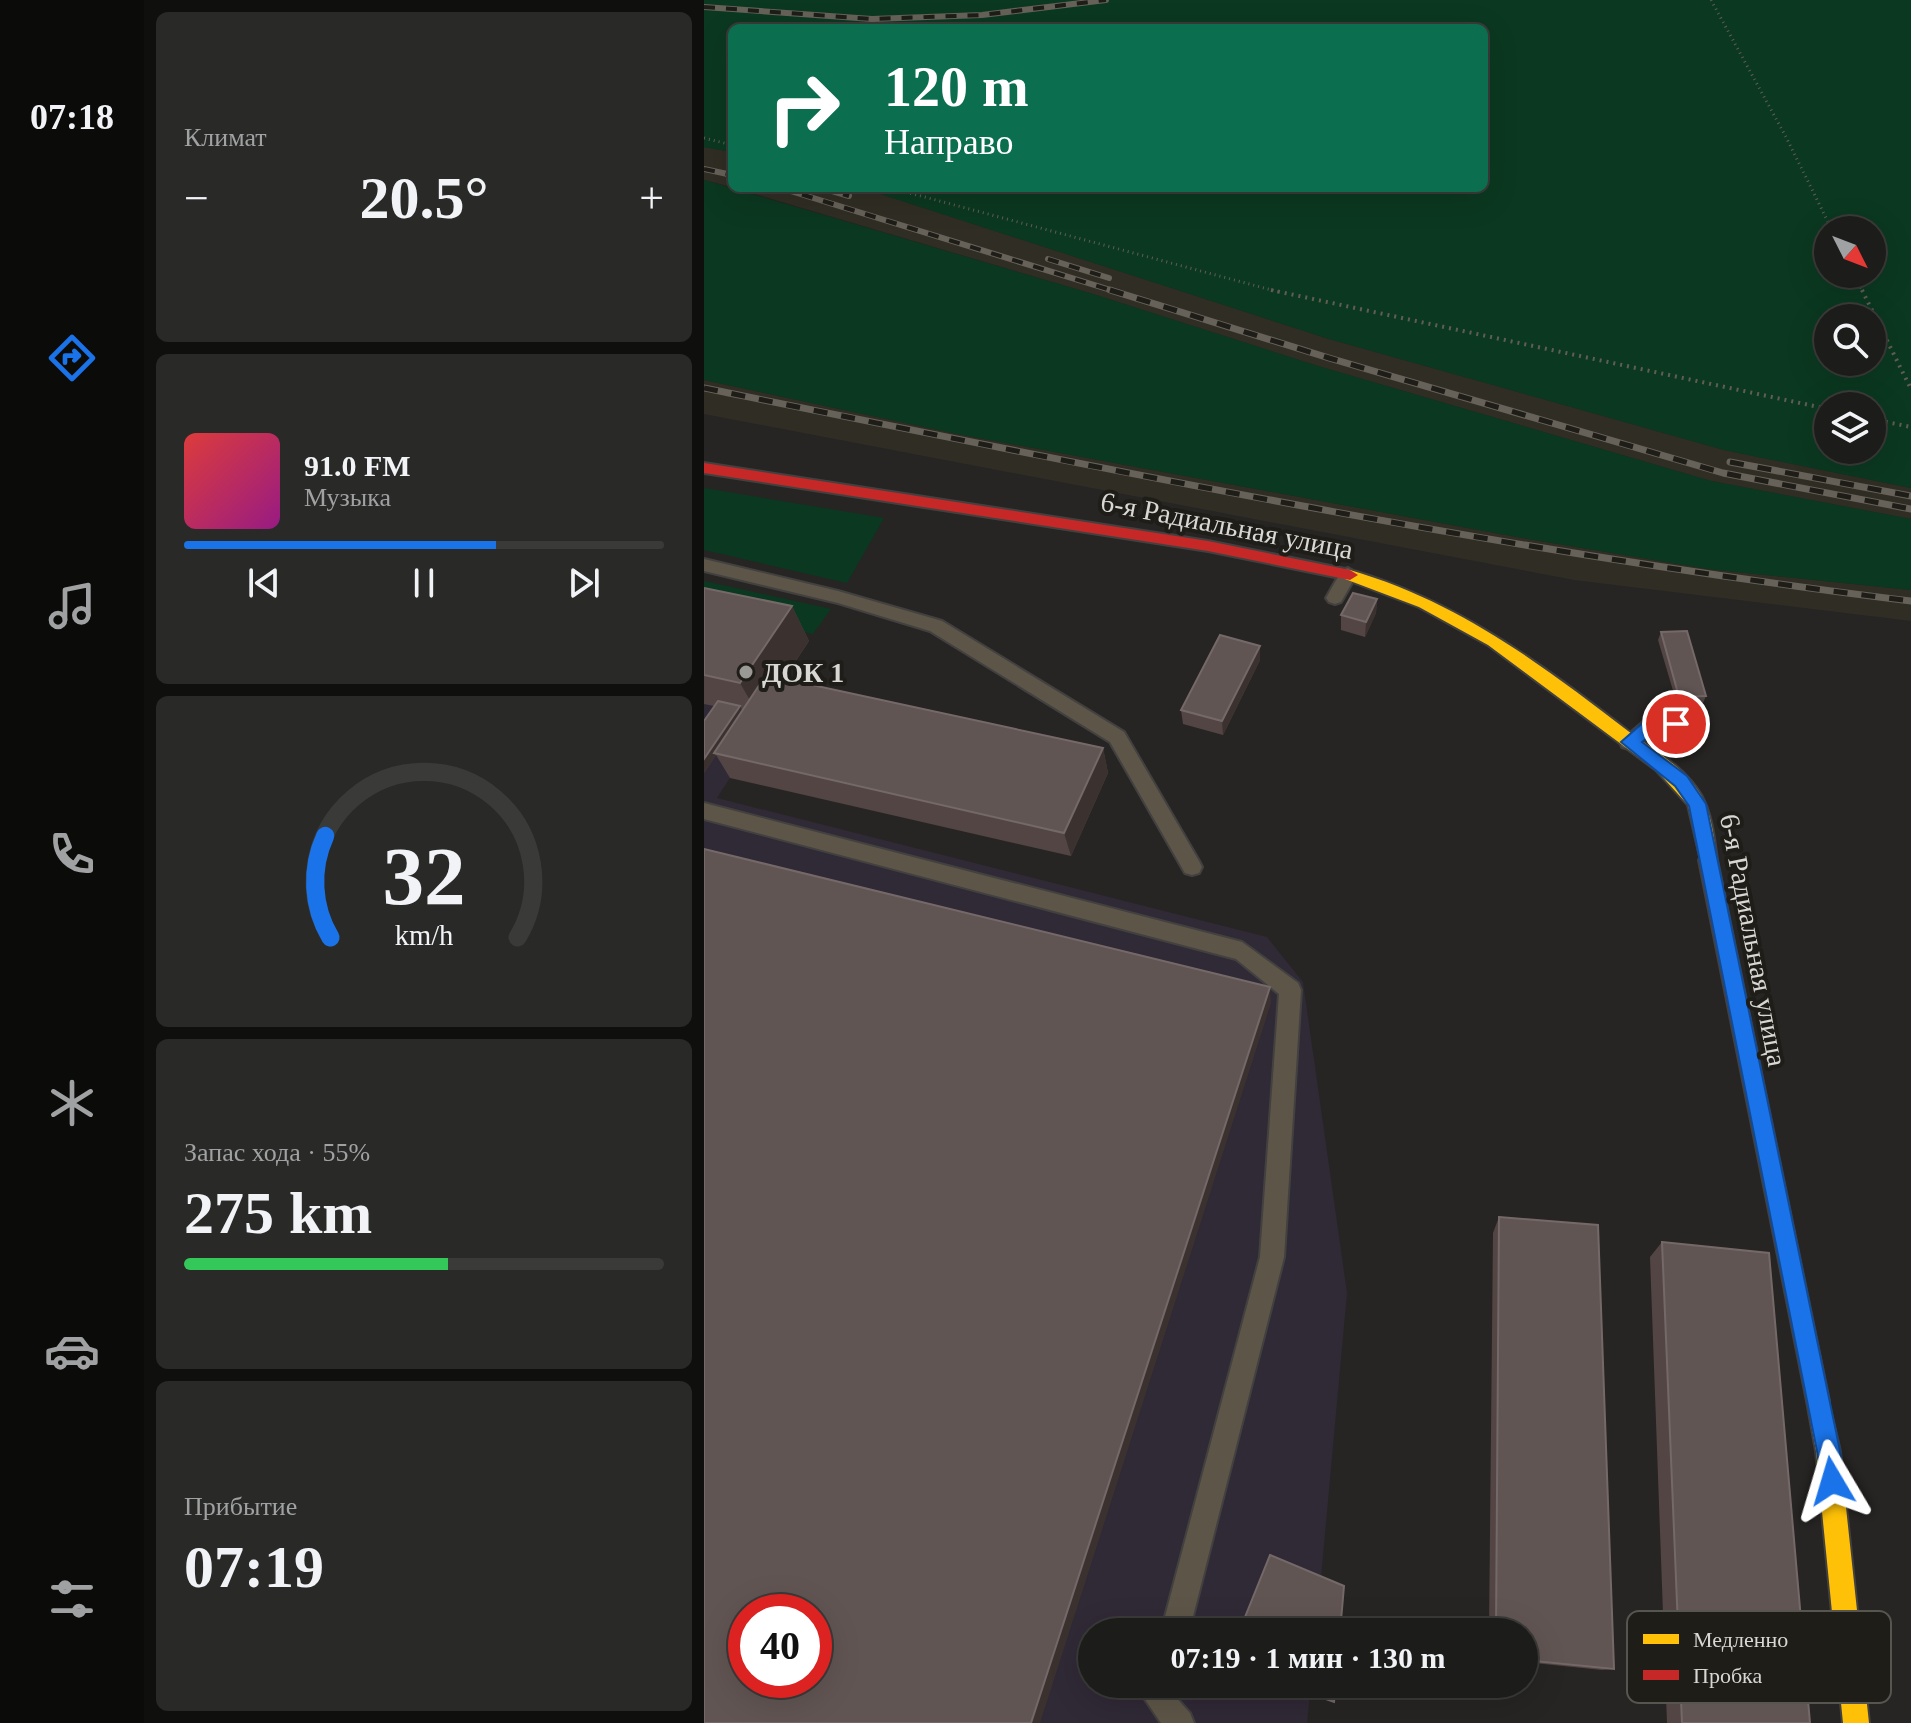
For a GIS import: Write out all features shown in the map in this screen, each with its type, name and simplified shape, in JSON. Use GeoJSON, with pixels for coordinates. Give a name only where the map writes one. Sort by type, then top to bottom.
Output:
{"type":"FeatureCollection","features":[{"type":"Feature","properties":{"kind":"street","name":"6-я Радиальная улица"},"geometry":{"type":"LineString","coordinates":[[704,468],[857,489],[1167,539],[1348,574],[1428,603],[1510,651],[1681,781],[1697,804],[1828,1451],[1844,1611]]}},
{"type":"Feature","properties":{"kind":"street","name":"6-я Радиальная улица"},"geometry":{"type":"LineString","coordinates":[[1854,1703],[1856,1723]]}},
{"type":"Feature","properties":{"kind":"lane"},"geometry":{"type":"LineString","coordinates":[[704,565],[838,597],[936,626],[1117,737],[1192,867]]}},
{"type":"Feature","properties":{"kind":"lane"},"geometry":{"type":"LineString","coordinates":[[1335,598],[1348,574]]}},
{"type":"Feature","properties":{"kind":"lane"},"geometry":{"type":"LineString","coordinates":[[1629,742],[1651,726],[1676,724]]}},
{"type":"Feature","properties":{"kind":"lane"},"geometry":{"type":"LineString","coordinates":[[704,811],[1242,951],[1290,990],[1272,1257],[1179,1618]]}},
{"type":"Feature","properties":{"kind":"lane"},"geometry":{"type":"LineString","coordinates":[[1158,1698],[1180,1723]]}},
{"type":"Feature","properties":{"kind":"path"},"geometry":{"type":"LineString","coordinates":[[1711,0],[1825,216]]}},
{"type":"Feature","properties":{"kind":"path"},"geometry":{"type":"LineString","coordinates":[[704,138],[728,144]]}},
{"type":"Feature","properties":{"kind":"path"},"geometry":{"type":"LineString","coordinates":[[906,192],[1304,299],[1814,406]]}},
{"type":"Feature","properties":{"kind":"path"},"geometry":{"type":"LineString","coordinates":[[1861,288],[1911,389]]}},
{"type":"Feature","properties":{"kind":"path"},"geometry":{"type":"LineString","coordinates":[[1886,422],[1911,427]]}},
{"type":"Feature","properties":{"kind":"shaded area"},"geometry":{"type":"Polygon","coordinates":[[[704,147],[728,151],[728,186],[704,180],[704,147]]]}},
{"type":"Feature","properties":{"kind":"shaded area"},"geometry":{"type":"Polygon","coordinates":[[[749,192],[874,192],[1329,339],[1724,450],[1911,488],[1911,519],[1711,481],[1318,366],[1093,294],[749,192]]]}},
{"type":"Feature","properties":{"kind":"shaded area"},"geometry":{"type":"Polygon","coordinates":[[[704,380],[957,434],[1517,537],[1708,569],[1911,590],[1911,621],[1574,580],[704,414],[704,380]]]}},
{"type":"Feature","properties":{"kind":"shaded area"},"geometry":{"type":"Polygon","coordinates":[[[704,618],[809,641],[760,716],[769,717],[717,798],[1267,937],[1303,982],[1347,1293],[1317,1618],[1078,1618],[1078,1698],[1310,1698],[1307,1723],[704,1723],[704,618]]]}},
{"type":"Feature","properties":{"kind":"green space"},"geometry":{"type":"Polygon","coordinates":[[[704,0],[1911,0],[1911,488],[1724,450],[1329,339],[874,192],[1488,192],[1488,24],[728,24],[728,151],[704,147],[704,0]]]}},
{"type":"Feature","properties":{"kind":"green space"},"geometry":{"type":"Polygon","coordinates":[[[704,180],[728,187],[728,192],[745,192],[1093,294],[1318,366],[1711,481],[1911,519],[1911,590],[1708,569],[1517,537],[957,434],[704,380],[704,180]]]}},
{"type":"Feature","properties":{"kind":"green space"},"geometry":{"type":"Polygon","coordinates":[[[704,488],[884,518],[847,583],[704,550],[704,488]]]}},
{"type":"Feature","properties":{"kind":"green space"},"geometry":{"type":"Polygon","coordinates":[[[704,581],[831,609],[813,634],[704,611],[704,581]]]}},
{"type":"Feature","properties":{"kind":"building"},"geometry":{"type":"Polygon","coordinates":[[[704,588],[792,606],[740,683],[704,675],[704,588]]]}},
{"type":"Feature","properties":{"kind":"building"},"geometry":{"type":"Polygon","coordinates":[[[1353,593],[1377,599],[1366,622],[1341,615],[1353,593]]]}},
{"type":"Feature","properties":{"kind":"building"},"geometry":{"type":"Polygon","coordinates":[[[1687,631],[1706,696],[1679,697],[1661,632],[1687,631]]]}},
{"type":"Feature","properties":{"kind":"building"},"geometry":{"type":"Polygon","coordinates":[[[1220,635],[1260,646],[1222,721],[1181,710],[1220,635]]]}},
{"type":"Feature","properties":{"kind":"building"},"geometry":{"type":"Polygon","coordinates":[[[766,675],[1103,748],[1064,833],[714,753],[766,675]]]}},
{"type":"Feature","properties":{"kind":"building"},"geometry":{"type":"Polygon","coordinates":[[[718,701],[740,706],[704,759],[704,721],[718,701]]]}},
{"type":"Feature","properties":{"kind":"building"},"geometry":{"type":"Polygon","coordinates":[[[704,849],[1270,987],[1031,1723],[704,1723],[704,849]]]}},
{"type":"Feature","properties":{"kind":"building"},"geometry":{"type":"Polygon","coordinates":[[[1499,1217],[1598,1225],[1614,1669],[1538,1661],[1538,1618],[1496,1618],[1499,1217]]]}},
{"type":"Feature","properties":{"kind":"building"},"geometry":{"type":"Polygon","coordinates":[[[1662,1242],[1769,1253],[1800,1611],[1677,1611],[1662,1242]]]}},
{"type":"Feature","properties":{"kind":"building"},"geometry":{"type":"Polygon","coordinates":[[[1270,1555],[1344,1586],[1341,1618],[1245,1618],[1270,1555]]]}},
{"type":"Feature","properties":{"kind":"building"},"geometry":{"type":"Polygon","coordinates":[[[1681,1703],[1808,1703],[1810,1723],[1682,1723],[1681,1703]]]}},
{"type":"Feature","properties":{"kind":"railway"},"geometry":{"type":"LineString","coordinates":[[704,7],[872,19],[982,15],[1106,0]]}},
{"type":"Feature","properties":{"kind":"railway"},"geometry":{"type":"LineString","coordinates":[[704,169],[728,174]]}},
{"type":"Feature","properties":{"kind":"railway"},"geometry":{"type":"LineString","coordinates":[[794,192],[1117,292]]}},
{"type":"Feature","properties":{"kind":"railway"},"geometry":{"type":"LineString","coordinates":[[836,192],[849,196]]}},
{"type":"Feature","properties":{"kind":"railway"},"geometry":{"type":"LineString","coordinates":[[1048,259],[1109,278]]}},
{"type":"Feature","properties":{"kind":"railway"},"geometry":{"type":"LineString","coordinates":[[1110,290],[1329,358],[1723,473],[1911,509]]}},
{"type":"Feature","properties":{"kind":"railway"},"geometry":{"type":"LineString","coordinates":[[704,388],[1155,478],[1456,533],[1759,581],[1911,601]]}},
{"type":"Feature","properties":{"kind":"railway"},"geometry":{"type":"LineString","coordinates":[[1730,462],[1911,496]]}},
{"type":"Feature","properties":{"kind":"traffic: slow"},"geometry":{"type":"LineString","coordinates":[[1350,575],[1425,603],[1494,641],[1662,765],[1681,782],[1698,807],[1708,860]]}},
{"type":"Feature","properties":{"kind":"traffic: slow"},"geometry":{"type":"LineString","coordinates":[[1818,1401],[1828,1451],[1844,1611]]}},
{"type":"Feature","properties":{"kind":"traffic: slow"},"geometry":{"type":"LineString","coordinates":[[1854,1703],[1856,1723]]}},
{"type":"Feature","properties":{"kind":"traffic: jam"},"geometry":{"type":"LineString","coordinates":[[704,468],[1208,546],[1350,575]]}},
{"type":"Feature","properties":{"kind":"traffic: jam"},"geometry":{"type":"LineString","coordinates":[[1708,860],[1818,1401]]}},
{"type":"Feature","properties":{"kind":"place","name":"ДОК 1"},"geometry":{"type":"Point","coordinates":[746,672]}},
{"type":"Feature","properties":{"kind":"route"},"geometry":{"type":"LineString","coordinates":[[1676,724],[1651,726],[1629,742],[1681,781],[1697,804],[1832,1481]]}}]}
